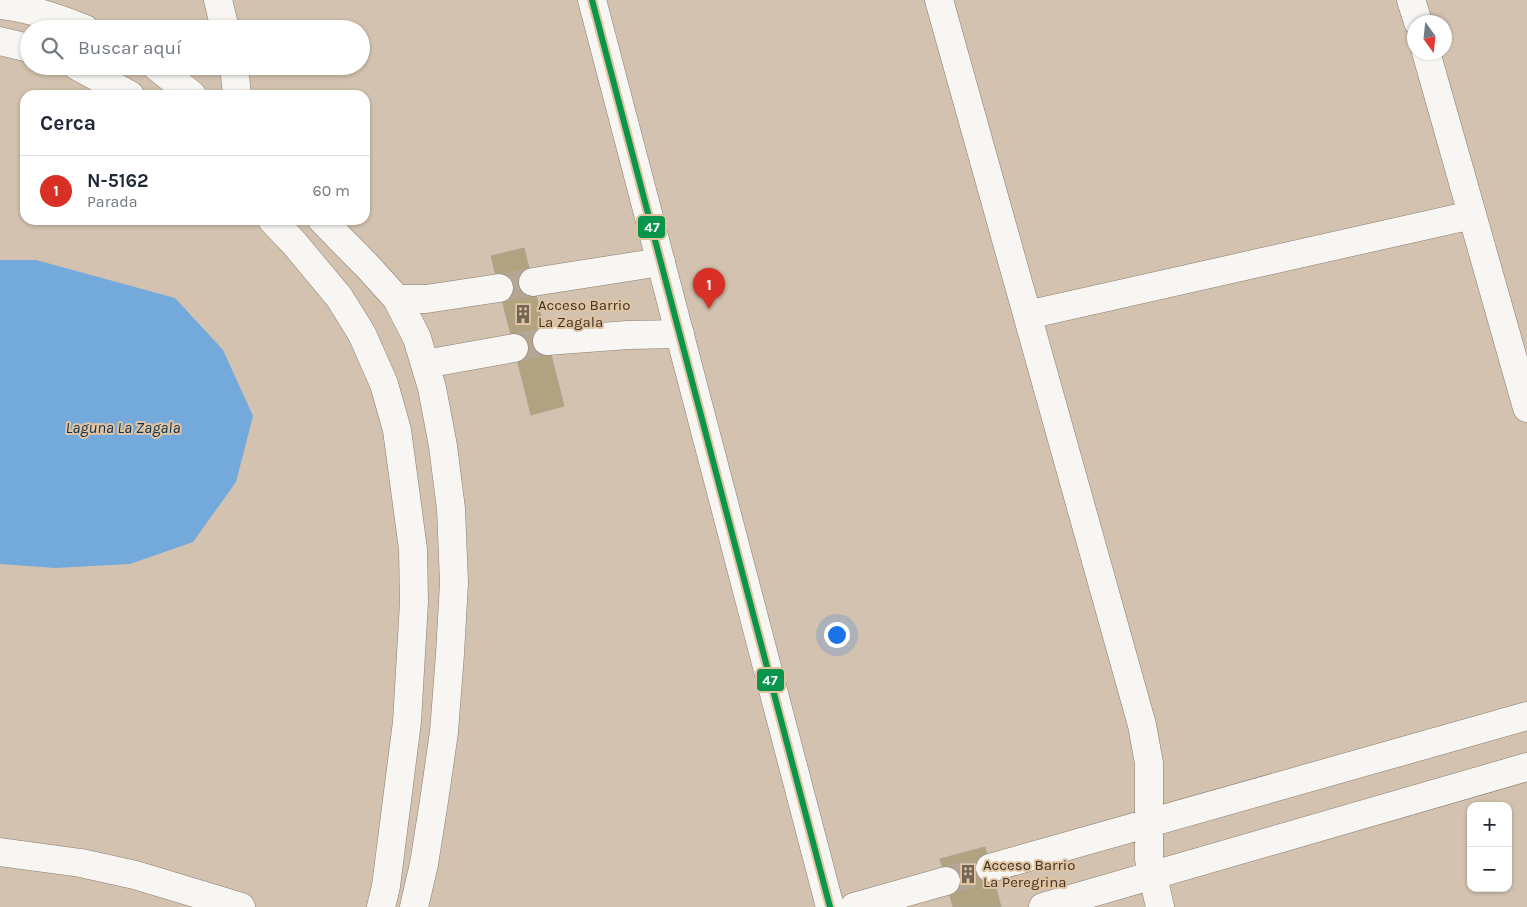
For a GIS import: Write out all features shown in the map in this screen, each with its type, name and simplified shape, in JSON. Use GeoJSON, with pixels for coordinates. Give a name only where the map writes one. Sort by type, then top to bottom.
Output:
{"type":"FeatureCollection","features":[{"type":"Feature","properties":{"kind":"street"},"geometry":{"type":"LineString","coordinates":[[218,0],[223,20]]}},
{"type":"Feature","properties":{"kind":"street"},"geometry":{"type":"LineString","coordinates":[[592,0],[830,907]]}},
{"type":"Feature","properties":{"kind":"street"},"geometry":{"type":"LineString","coordinates":[[939,0],[1142,725],[1149,763],[1149,860],[1160,907]]}},
{"type":"Feature","properties":{"kind":"street"},"geometry":{"type":"LineString","coordinates":[[1411,0],[1416,15]]}},
{"type":"Feature","properties":{"kind":"street"},"geometry":{"type":"LineString","coordinates":[[0,5],[62,20]]}},
{"type":"Feature","properties":{"kind":"street"},"geometry":{"type":"LineString","coordinates":[[0,41],[20,46]]}},
{"type":"Feature","properties":{"kind":"street"},"geometry":{"type":"LineString","coordinates":[[1428,60],[1527,408]]}},
{"type":"Feature","properties":{"kind":"street"},"geometry":{"type":"LineString","coordinates":[[93,75],[121,90]]}},
{"type":"Feature","properties":{"kind":"street"},"geometry":{"type":"LineString","coordinates":[[167,75],[186,90]]}},
{"type":"Feature","properties":{"kind":"street"},"geometry":{"type":"LineString","coordinates":[[235,75],[236,90]]}},
{"type":"Feature","properties":{"kind":"street"},"geometry":{"type":"LineString","coordinates":[[1027,315],[1472,215]]}},
{"type":"Feature","properties":{"kind":"street"},"geometry":{"type":"LineString","coordinates":[[277,225],[339,297],[362,334],[384,384],[397,430],[412,549],[414,602],[407,722],[386,886],[381,907]]}},
{"type":"Feature","properties":{"kind":"street"},"geometry":{"type":"LineString","coordinates":[[327,225],[397,299],[417,338],[432,388],[444,446],[454,583],[450,654],[444,732],[424,864],[414,907]]}},
{"type":"Feature","properties":{"kind":"street"},"geometry":{"type":"LineString","coordinates":[[533,282],[661,262]]}},
{"type":"Feature","properties":{"kind":"street"},"geometry":{"type":"LineString","coordinates":[[397,299],[426,299],[499,288]]}},
{"type":"Feature","properties":{"kind":"street"},"geometry":{"type":"LineString","coordinates":[[547,341],[628,335],[680,334]]}},
{"type":"Feature","properties":{"kind":"street"},"geometry":{"type":"LineString","coordinates":[[425,364],[514,348]]}},
{"type":"Feature","properties":{"kind":"street"},"geometry":{"type":"LineString","coordinates":[[990,868],[1527,716]]}},
{"type":"Feature","properties":{"kind":"street"},"geometry":{"type":"LineString","coordinates":[[1043,907],[1527,767]]}},
{"type":"Feature","properties":{"kind":"street"},"geometry":{"type":"LineString","coordinates":[[0,852],[73,862],[135,875],[241,907]]}},
{"type":"Feature","properties":{"kind":"street"},"geometry":{"type":"LineString","coordinates":[[854,907],[946,881]]}},
{"type":"Feature","properties":{"kind":"water","name":"Laguna La Zagala"},"geometry":{"type":"Polygon","coordinates":[[[0,260],[36,260],[175,298],[223,350],[253,416],[236,482],[193,542],[130,564],[55,568],[0,564],[0,260]]]}},
{"type":"Feature","properties":{"kind":"building","name":"Acceso Barrio La Zagala"},"geometry":{"type":"Polygon","coordinates":[[[524,248],[564,406],[531,415],[491,256],[524,248]]]}},
{"type":"Feature","properties":{"kind":"building","name":"Acceso Barrio La Peregrina"},"geometry":{"type":"Polygon","coordinates":[[[985,847],[1001,907],[953,907],[940,859],[985,847]]]}},
{"type":"Feature","properties":{"kind":"tunnel"},"geometry":{"type":"LineString","coordinates":[[499,288],[533,282]]}},
{"type":"Feature","properties":{"kind":"tunnel"},"geometry":{"type":"LineString","coordinates":[[514,348],[547,341]]}},
{"type":"Feature","properties":{"kind":"tunnel"},"geometry":{"type":"LineString","coordinates":[[946,881],[990,868]]}},
{"type":"Feature","properties":{"kind":"transit line","name":"47"},"geometry":{"type":"LineString","coordinates":[[592,0],[830,907]]}},
{"type":"Feature","properties":{"kind":"place","name":"N-5162"},"geometry":{"type":"Point","coordinates":[709,309]}},
{"type":"Feature","properties":{"kind":"place","name":"Acceso Barrio La Zagala"},"geometry":{"type":"Point","coordinates":[523,314]}},
{"type":"Feature","properties":{"kind":"place","name":"Acceso Barrio La Peregrina"},"geometry":{"type":"Point","coordinates":[968,874]}}]}
